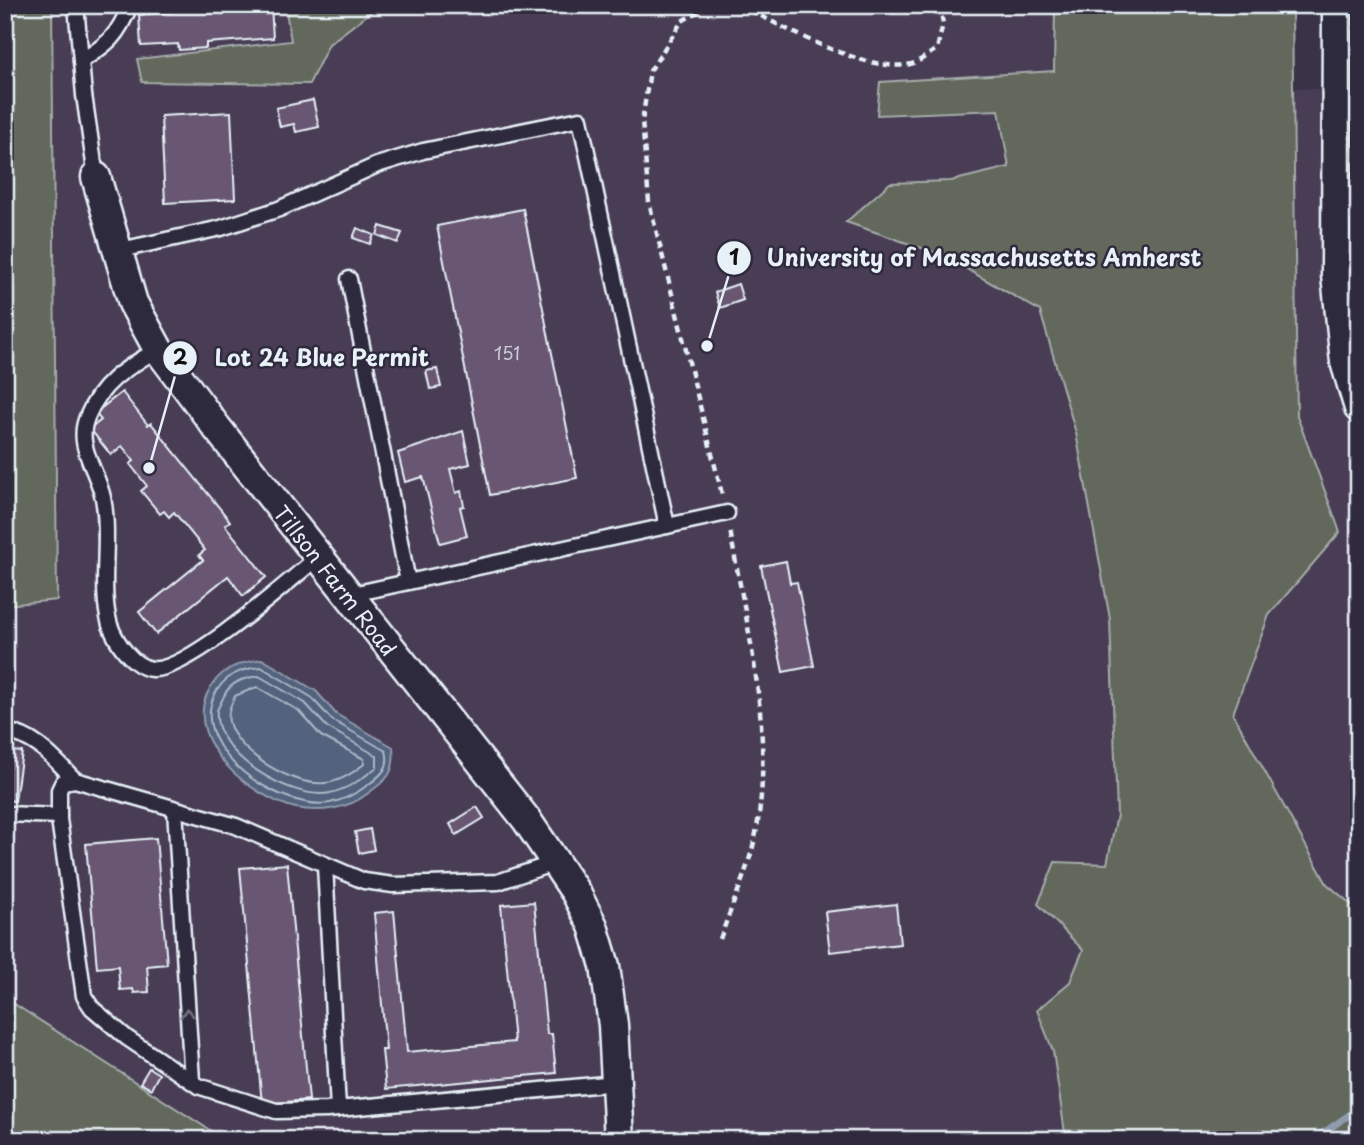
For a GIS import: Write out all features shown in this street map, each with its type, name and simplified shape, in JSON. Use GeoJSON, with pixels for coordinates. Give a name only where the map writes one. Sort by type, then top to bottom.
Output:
{"type":"FeatureCollection","features":[{"type":"Feature","properties":{"kind":"street"},"geometry":{"type":"LineString","coordinates":[[1338,5],[1348,64],[1347,214],[1339,323],[1345,362],[1359,408]]}},
{"type":"Feature","properties":{"kind":"street","name":"Tillson Farm Road"},"geometry":{"type":"LineString","coordinates":[[96,177],[133,303],[158,349],[557,862],[593,926],[605,966],[620,1140]]}},
{"type":"Feature","properties":{"kind":"lane","name":"Tillson Farm Road"},"geometry":{"type":"LineString","coordinates":[[76,5],[96,177]]}},
{"type":"Feature","properties":{"kind":"lane"},"geometry":{"type":"LineString","coordinates":[[81,61],[110,42],[130,5]]}},
{"type":"Feature","properties":{"kind":"lane"},"geometry":{"type":"LineString","coordinates":[[116,251],[221,229],[279,209],[377,165],[423,151],[580,119],[667,526]]}},
{"type":"Feature","properties":{"kind":"lane"},"geometry":{"type":"LineString","coordinates":[[349,279],[408,582]]}},
{"type":"Feature","properties":{"kind":"lane"},"geometry":{"type":"LineString","coordinates":[[158,349],[112,377],[87,417],[82,440],[103,496],[108,542],[107,594],[110,626],[134,663],[154,669],[175,663],[237,625],[318,557]]}},
{"type":"Feature","properties":{"kind":"lane"},"geometry":{"type":"LineString","coordinates":[[348,595],[727,513]]}},
{"type":"Feature","properties":{"kind":"lane"},"geometry":{"type":"LineString","coordinates":[[5,731],[19,733],[40,745],[75,780]]}},
{"type":"Feature","properties":{"kind":"lane"},"geometry":{"type":"LineString","coordinates":[[557,862],[498,882],[393,885],[364,881],[236,826],[75,780],[63,782],[59,790],[59,816],[84,996],[92,1008],[127,1038],[191,1081],[276,1111],[338,1109],[616,1083]]}},
{"type":"Feature","properties":{"kind":"lane"},"geometry":{"type":"LineString","coordinates":[[175,809],[191,1081]]}},
{"type":"Feature","properties":{"kind":"lane"},"geometry":{"type":"LineString","coordinates":[[5,814],[59,816]]}},
{"type":"Feature","properties":{"kind":"lane"},"geometry":{"type":"LineString","coordinates":[[325,865],[338,1109]]}},
{"type":"Feature","properties":{"kind":"path"},"geometry":{"type":"LineString","coordinates":[[709,5],[682,21],[650,71],[642,121],[649,202],[727,513],[759,699],[763,752],[756,832],[720,939]]}},
{"type":"Feature","properties":{"kind":"path"},"geometry":{"type":"LineString","coordinates":[[740,5],[818,44],[874,62],[912,64],[937,49],[943,24],[940,5]]}},
{"type":"Feature","properties":{"kind":"shaded area"},"geometry":{"type":"Polygon","coordinates":[[[52,5],[1292,5],[1293,88],[1359,91],[1359,1013],[1129,1140],[225,1140],[171,1107],[5,1140],[5,605],[57,600],[52,5]]]}},
{"type":"Feature","properties":{"kind":"green space"},"geometry":{"type":"Polygon","coordinates":[[[5,5],[52,5],[57,600],[5,605],[5,5]]]}},
{"type":"Feature","properties":{"kind":"green space"},"geometry":{"type":"Polygon","coordinates":[[[285,5],[380,5],[329,44],[309,84],[142,82],[137,59],[291,41],[285,5]]]}},
{"type":"Feature","properties":{"kind":"green space"},"geometry":{"type":"Polygon","coordinates":[[[1055,5],[1292,5],[1297,416],[1340,532],[1269,615],[1233,714],[1327,884],[1359,911],[1359,1140],[1066,1140],[1053,1051],[1037,1010],[1070,982],[1083,950],[1038,904],[1055,862],[1107,864],[1117,815],[1110,619],[1076,433],[1040,311],[942,255],[846,222],[890,183],[951,181],[1009,167],[999,110],[877,115],[880,82],[1054,71],[1055,5]]]}},
{"type":"Feature","properties":{"kind":"green space"},"geometry":{"type":"Polygon","coordinates":[[[1359,97],[1359,357],[1352,327],[1347,230],[1354,101],[1359,97]]]}},
{"type":"Feature","properties":{"kind":"green space"},"geometry":{"type":"Polygon","coordinates":[[[5,998],[225,1140],[5,1140],[5,998]]]}},
{"type":"Feature","properties":{"kind":"water"},"geometry":{"type":"Polygon","coordinates":[[[262,659],[316,691],[336,714],[393,747],[393,763],[385,780],[351,803],[333,809],[305,809],[279,802],[260,793],[227,766],[205,731],[203,713],[207,694],[222,673],[244,663],[262,659]]]}},
{"type":"Feature","properties":{"kind":"building"},"geometry":{"type":"Polygon","coordinates":[[[172,5],[208,5],[208,9],[271,5],[273,38],[206,43],[206,48],[179,50],[178,44],[141,46],[139,15],[173,12],[172,5]]]}},
{"type":"Feature","properties":{"kind":"building"},"geometry":{"type":"Polygon","coordinates":[[[313,100],[319,127],[296,132],[294,124],[280,127],[276,108],[313,100]]]}},
{"type":"Feature","properties":{"kind":"building"},"geometry":{"type":"Polygon","coordinates":[[[231,112],[235,199],[165,203],[161,116],[231,112]]]}},
{"type":"Feature","properties":{"kind":"building"},"geometry":{"type":"Polygon","coordinates":[[[523,209],[577,478],[490,495],[437,226],[523,209]]]}},
{"type":"Feature","properties":{"kind":"building"},"geometry":{"type":"Polygon","coordinates":[[[380,226],[402,233],[398,243],[377,235],[380,226]]]}},
{"type":"Feature","properties":{"kind":"building"},"geometry":{"type":"Polygon","coordinates":[[[357,228],[374,235],[370,244],[353,238],[357,228]]]}},
{"type":"Feature","properties":{"kind":"building"},"geometry":{"type":"Polygon","coordinates":[[[738,284],[743,300],[720,308],[715,292],[738,284]]]}},
{"type":"Feature","properties":{"kind":"building"},"geometry":{"type":"Polygon","coordinates":[[[437,369],[441,387],[430,389],[426,371],[437,369]]]}},
{"type":"Feature","properties":{"kind":"building"},"geometry":{"type":"Polygon","coordinates":[[[122,392],[148,425],[151,423],[230,521],[225,525],[266,577],[243,596],[228,576],[156,634],[139,612],[203,560],[199,555],[205,550],[174,512],[169,517],[164,511],[160,514],[141,491],[147,486],[130,464],[134,461],[122,446],[111,455],[90,429],[101,420],[95,413],[122,392]]]}},
{"type":"Feature","properties":{"kind":"building"},"geometry":{"type":"Polygon","coordinates":[[[463,431],[470,464],[450,469],[456,493],[461,491],[464,506],[460,507],[467,536],[440,543],[423,477],[405,482],[398,453],[463,431]]]}},
{"type":"Feature","properties":{"kind":"building"},"geometry":{"type":"Polygon","coordinates":[[[786,561],[790,583],[797,582],[814,666],[783,672],[761,566],[786,561]]]}},
{"type":"Feature","properties":{"kind":"building"},"geometry":{"type":"Polygon","coordinates":[[[5,750],[22,752],[15,801],[5,800],[5,750]]]}},
{"type":"Feature","properties":{"kind":"building"},"geometry":{"type":"Polygon","coordinates":[[[477,807],[484,818],[456,835],[450,824],[477,807]]]}},
{"type":"Feature","properties":{"kind":"building"},"geometry":{"type":"Polygon","coordinates":[[[370,829],[374,850],[359,853],[355,832],[370,829]]]}},
{"type":"Feature","properties":{"kind":"building"},"geometry":{"type":"Polygon","coordinates":[[[156,838],[167,964],[147,966],[149,992],[134,993],[133,989],[120,990],[118,966],[97,968],[86,844],[156,838]]]}},
{"type":"Feature","properties":{"kind":"building"},"geometry":{"type":"Polygon","coordinates":[[[287,864],[309,1100],[262,1104],[240,868],[287,864]]]}},
{"type":"Feature","properties":{"kind":"building"},"geometry":{"type":"Polygon","coordinates":[[[534,902],[547,1034],[552,1034],[556,1073],[386,1089],[382,1050],[386,1050],[374,913],[394,911],[407,1052],[514,1042],[501,905],[534,902]]]}},
{"type":"Feature","properties":{"kind":"building"},"geometry":{"type":"Polygon","coordinates":[[[896,904],[900,944],[830,952],[825,912],[896,904]]]}},
{"type":"Feature","properties":{"kind":"building"},"geometry":{"type":"Polygon","coordinates":[[[149,1068],[159,1074],[151,1089],[140,1083],[149,1068]]]}},
{"type":"Feature","properties":{"kind":"building"},"geometry":{"type":"Polygon","coordinates":[[[560,1133],[560,1140],[518,1140],[517,1136],[560,1133]]]}},
{"type":"Feature","properties":{"kind":"waterway"},"geometry":{"type":"LineString","coordinates":[[1313,1140],[1359,1108]]}},
{"type":"Feature","properties":{"kind":"place","name":"University of Massachusetts Amherst"},"geometry":{"type":"Point","coordinates":[707,346]}},
{"type":"Feature","properties":{"kind":"place","name":"Lot 24 Blue Permit"},"geometry":{"type":"Point","coordinates":[149,468]}}]}
